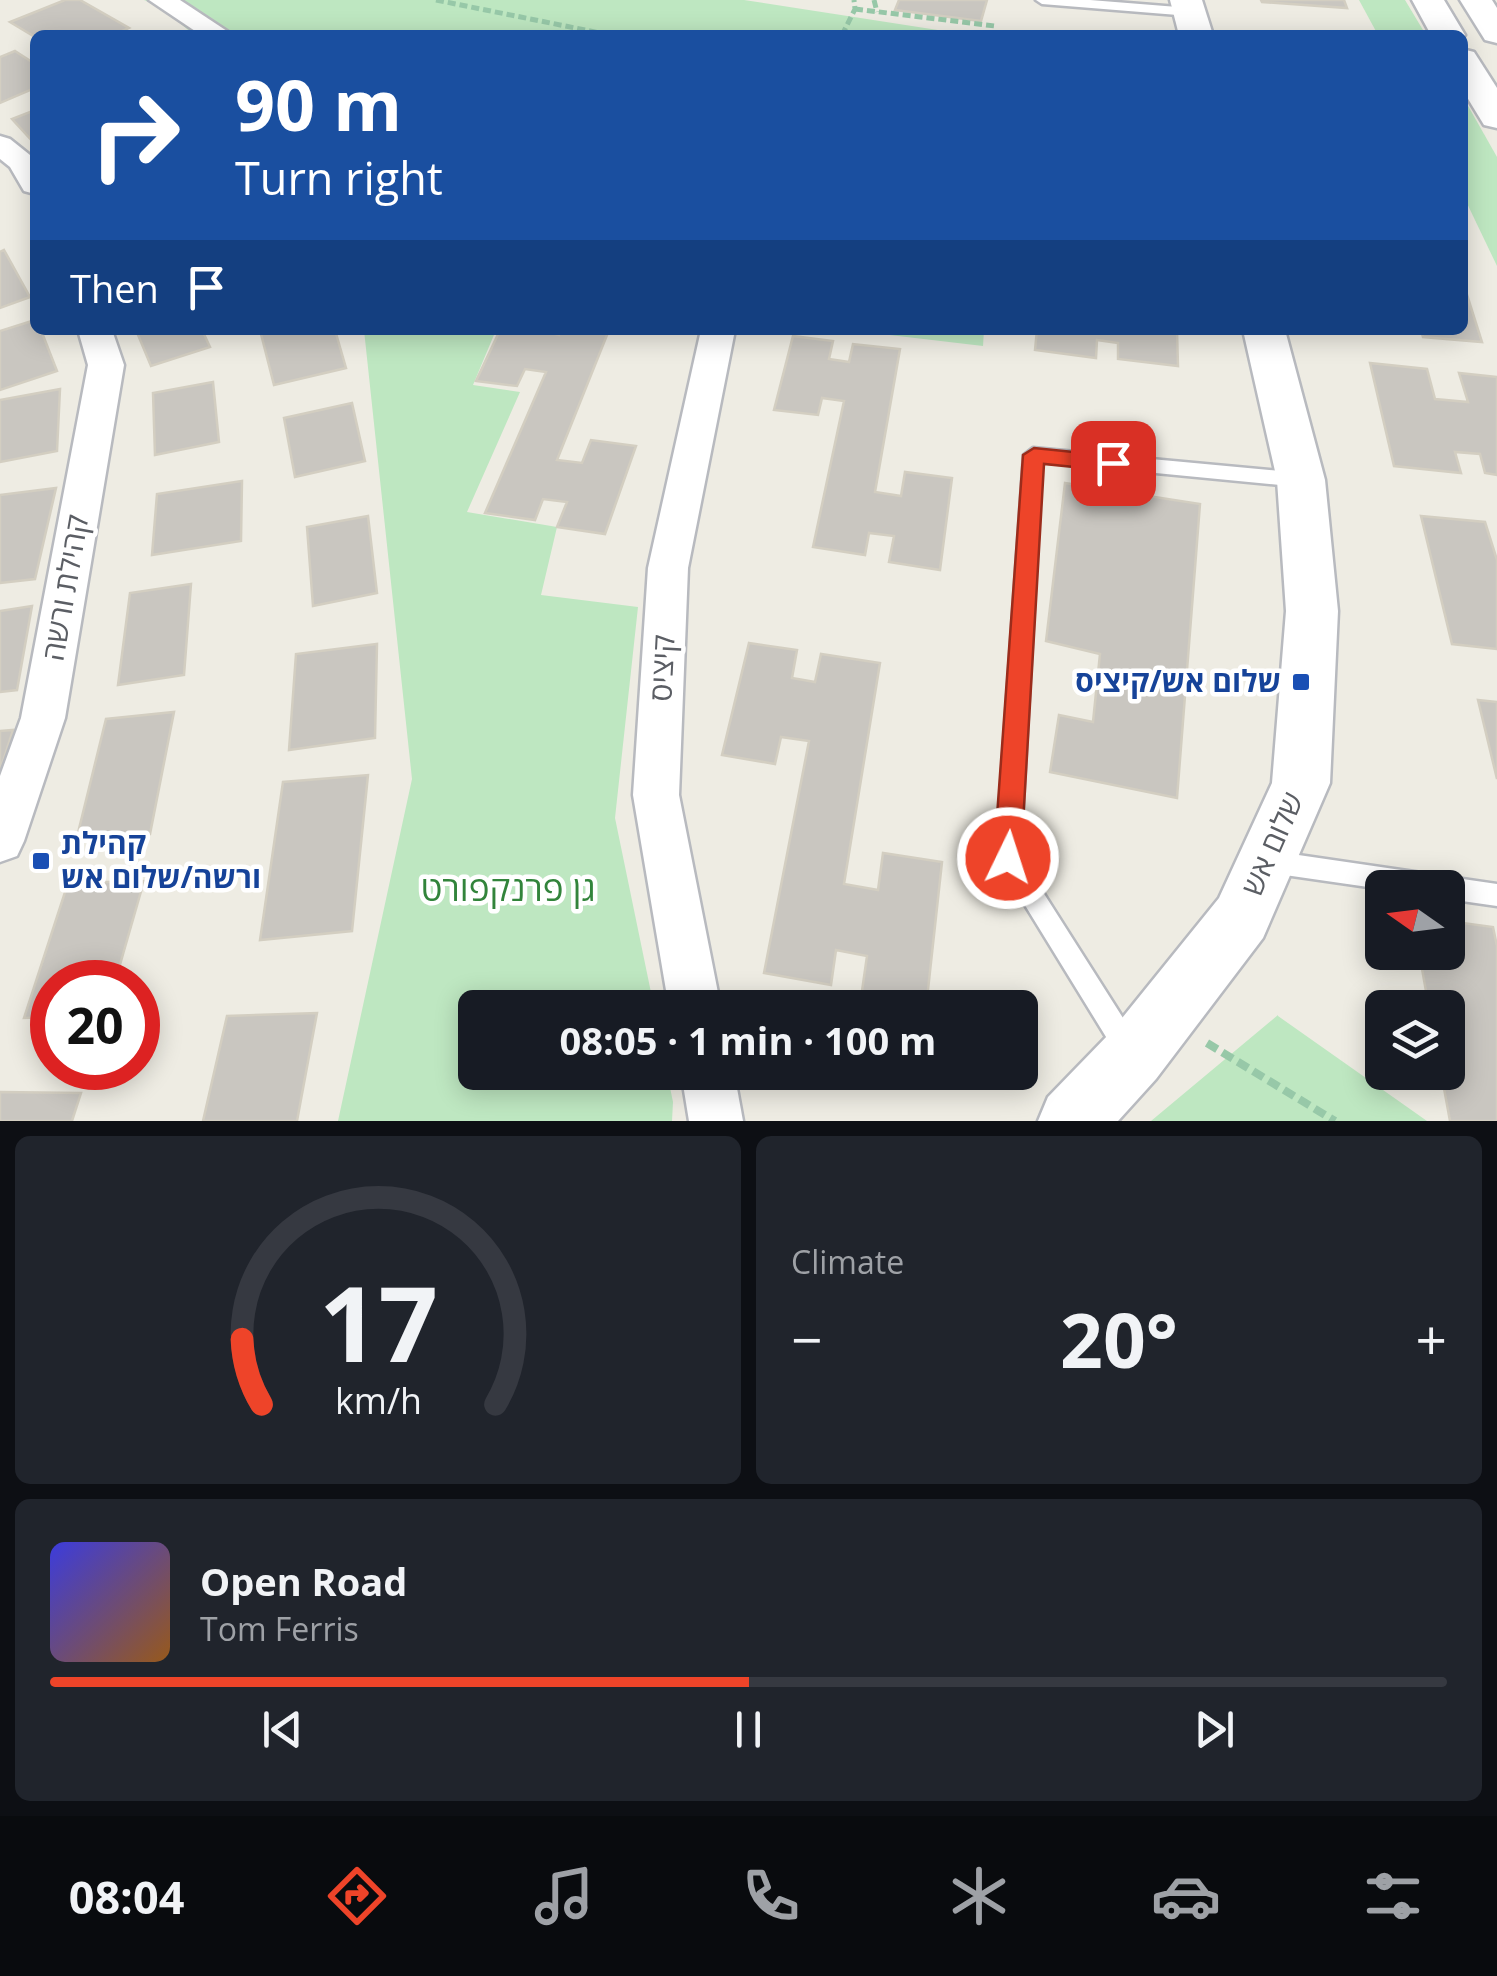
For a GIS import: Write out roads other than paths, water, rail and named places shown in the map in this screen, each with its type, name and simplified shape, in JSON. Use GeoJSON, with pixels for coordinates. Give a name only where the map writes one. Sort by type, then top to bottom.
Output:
{"type":"FeatureCollection","features":[{"type":"Feature","properties":{"kind":"street"},"geometry":{"type":"LineString","coordinates":[[162,0],[212,30]]}},
{"type":"Feature","properties":{"kind":"street"},"geometry":{"type":"LineString","coordinates":[[1428,0],[1445,30]]}},
{"type":"Feature","properties":{"kind":"street"},"geometry":{"type":"LineString","coordinates":[[1476,0],[1497,33]]}},
{"type":"Feature","properties":{"kind":"street"},"geometry":{"type":"LineString","coordinates":[[1468,69],[1497,117]]}},
{"type":"Feature","properties":{"kind":"street"},"geometry":{"type":"LineString","coordinates":[[0,145],[22,162],[30,176]]}},
{"type":"Feature","properties":{"kind":"street","name":"קהילת ורשה"},"geometry":{"type":"LineString","coordinates":[[0,842],[43,718],[106,365],[97,335]]}},
{"type":"Feature","properties":{"kind":"street","name":"קיציס"},"geometry":{"type":"LineString","coordinates":[[693,990],[656,795],[668,568],[717,335]]}},
{"type":"Feature","properties":{"kind":"street","name":"שלום אש"},"geometry":{"type":"LineString","coordinates":[[1072,1121],[1148,1036],[1241,918],[1301,783],[1312,611],[1301,480],[1265,335]]}},
{"type":"Feature","properties":{"kind":"street"},"geometry":{"type":"LineString","coordinates":[[711,1090],[716,1121]]}},
{"type":"Feature","properties":{"kind":"lane"},"geometry":{"type":"LineString","coordinates":[[1042,0],[1191,16]]}},
{"type":"Feature","properties":{"kind":"lane"},"geometry":{"type":"LineString","coordinates":[[1148,1036],[1008,858],[1034,455],[1301,480]]}},
{"type":"Feature","properties":{"kind":"lane"},"geometry":{"type":"LineString","coordinates":[[1265,861],[1365,876]]}},
{"type":"Feature","properties":{"kind":"lane"},"geometry":{"type":"LineString","coordinates":[[1465,891],[1497,895]]}},
{"type":"Feature","properties":{"kind":"place","name":"שלום אש/קיציס"},"geometry":{"type":"Point","coordinates":[1301,682]}},
{"type":"Feature","properties":{"kind":"place","name":"קהילת ורשה/שלום אש"},"geometry":{"type":"Point","coordinates":[41,861]}},
{"type":"Feature","properties":{"kind":"park label","name":"גן פרנקפורט"},"geometry":{"type":"Point","coordinates":[508,889]}}]}
